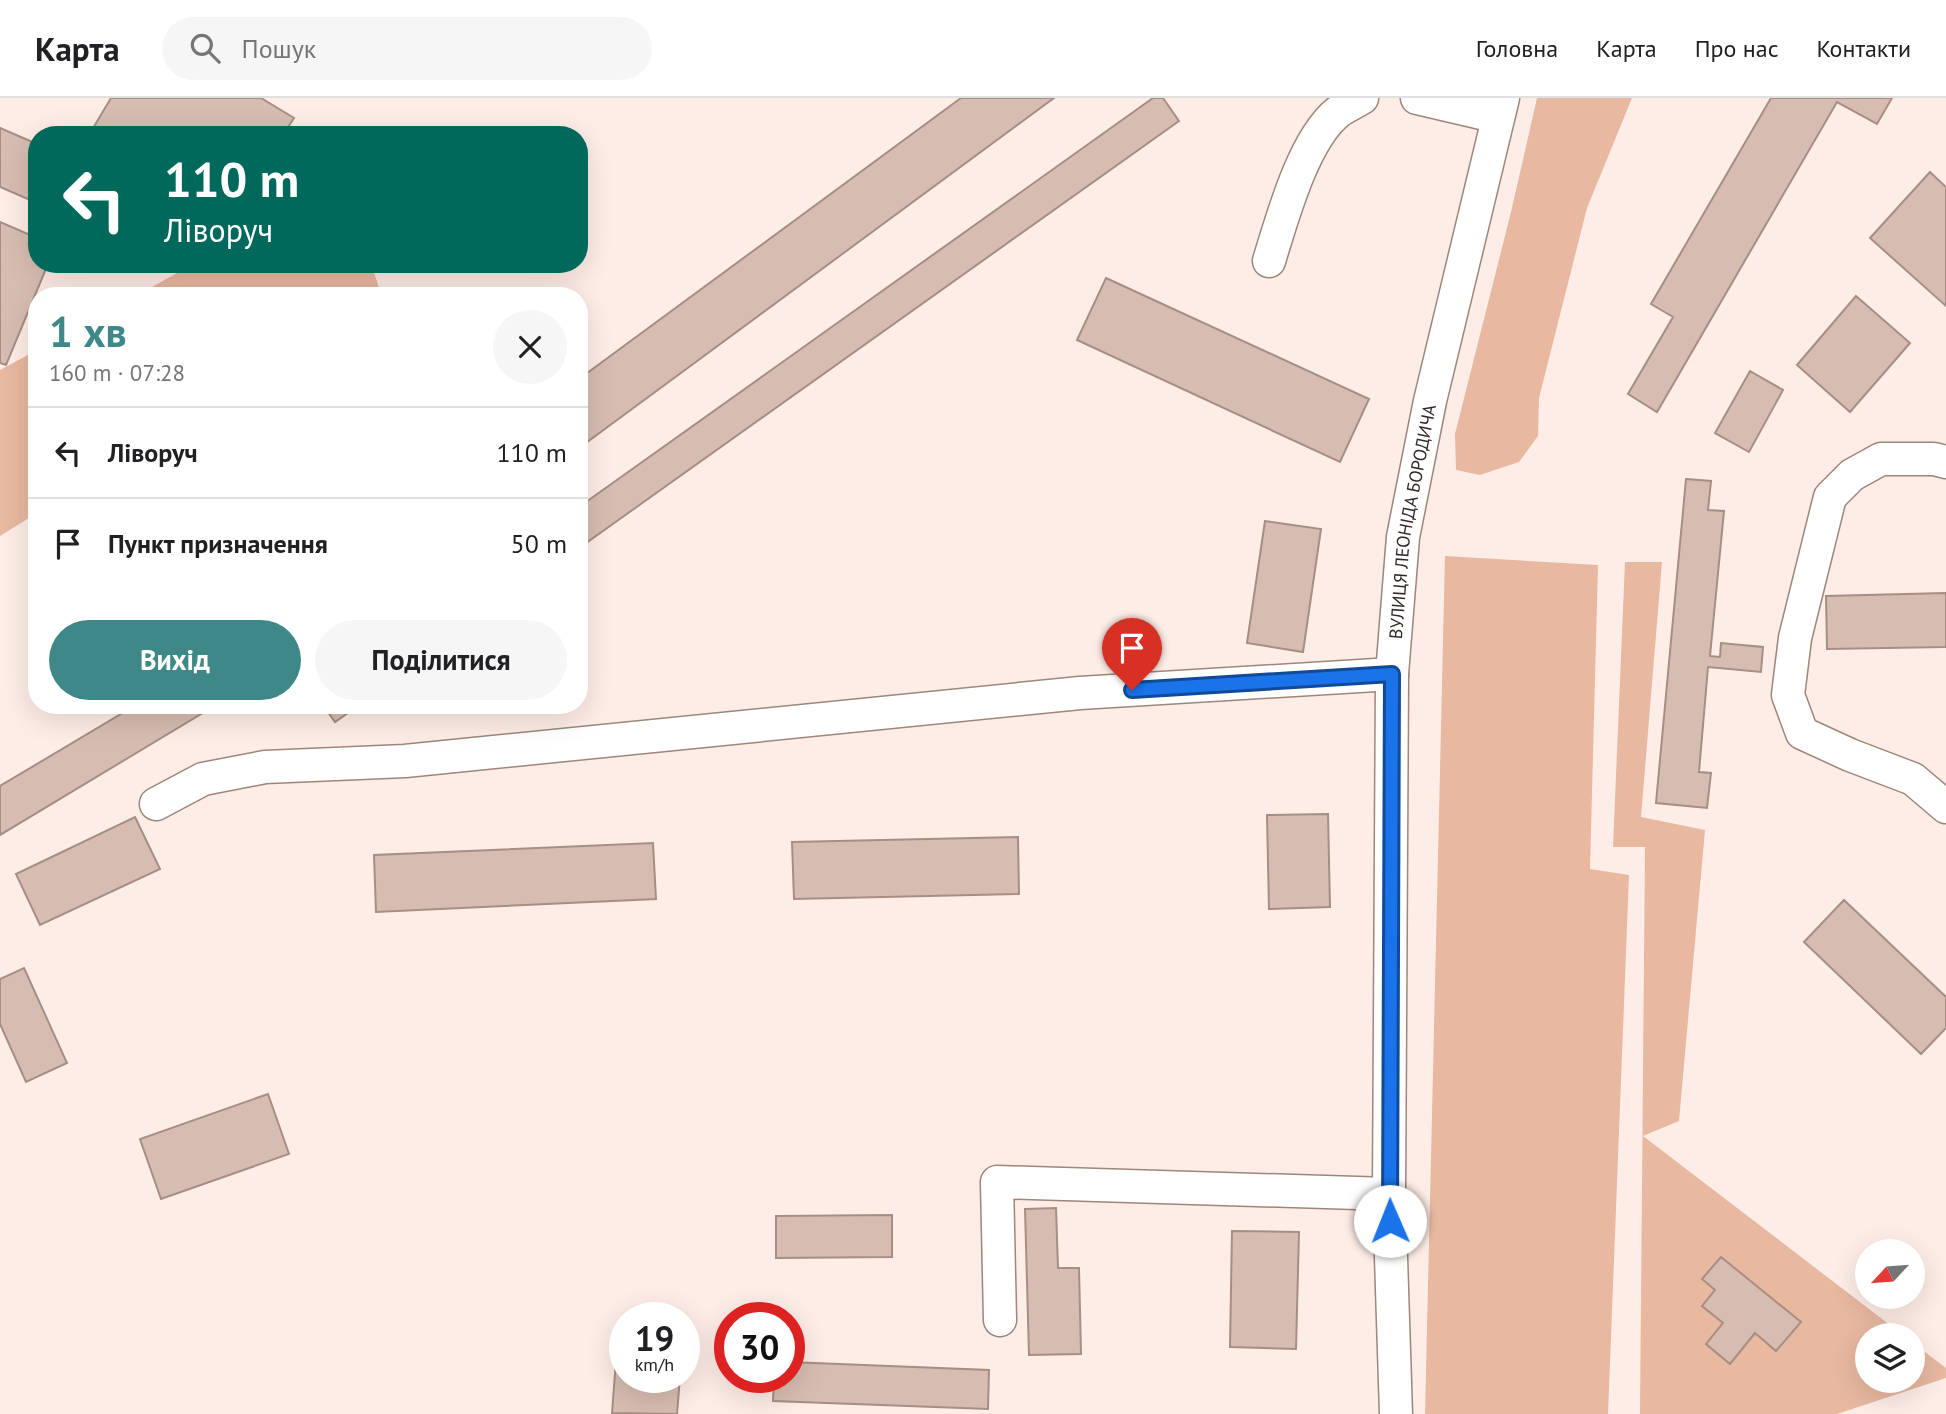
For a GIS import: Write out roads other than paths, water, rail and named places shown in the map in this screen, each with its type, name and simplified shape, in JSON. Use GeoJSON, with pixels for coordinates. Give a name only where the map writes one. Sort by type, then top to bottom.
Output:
{"type":"FeatureCollection","features":[{"type":"Feature","properties":{"kind":"street"},"geometry":{"type":"LineString","coordinates":[[1269,261],[1290,192],[1314,140],[1337,113],[1362,98]]}},
{"type":"Feature","properties":{"kind":"street"},"geometry":{"type":"LineString","coordinates":[[1417,98],[1500,108]]}},
{"type":"Feature","properties":{"kind":"street","name":"ВУЛИЦЯ ЛЕОНІДА БОРОДИЧА"},"geometry":{"type":"LineString","coordinates":[[1396,1414],[1389,1194],[1392,674],[1403,537],[1430,401],[1500,108]]}},
{"type":"Feature","properties":{"kind":"street"},"geometry":{"type":"LineString","coordinates":[[1946,462],[1881,459],[1852,475],[1830,497],[1795,638],[1788,695],[1802,733],[1913,779],[1946,807]]}},
{"type":"Feature","properties":{"kind":"street"},"geometry":{"type":"LineString","coordinates":[[156,804],[202,779],[265,767],[405,761],[1080,693],[1392,674]]}},
{"type":"Feature","properties":{"kind":"street"},"geometry":{"type":"LineString","coordinates":[[1000,1320],[997,1182],[1389,1194]]}}]}
